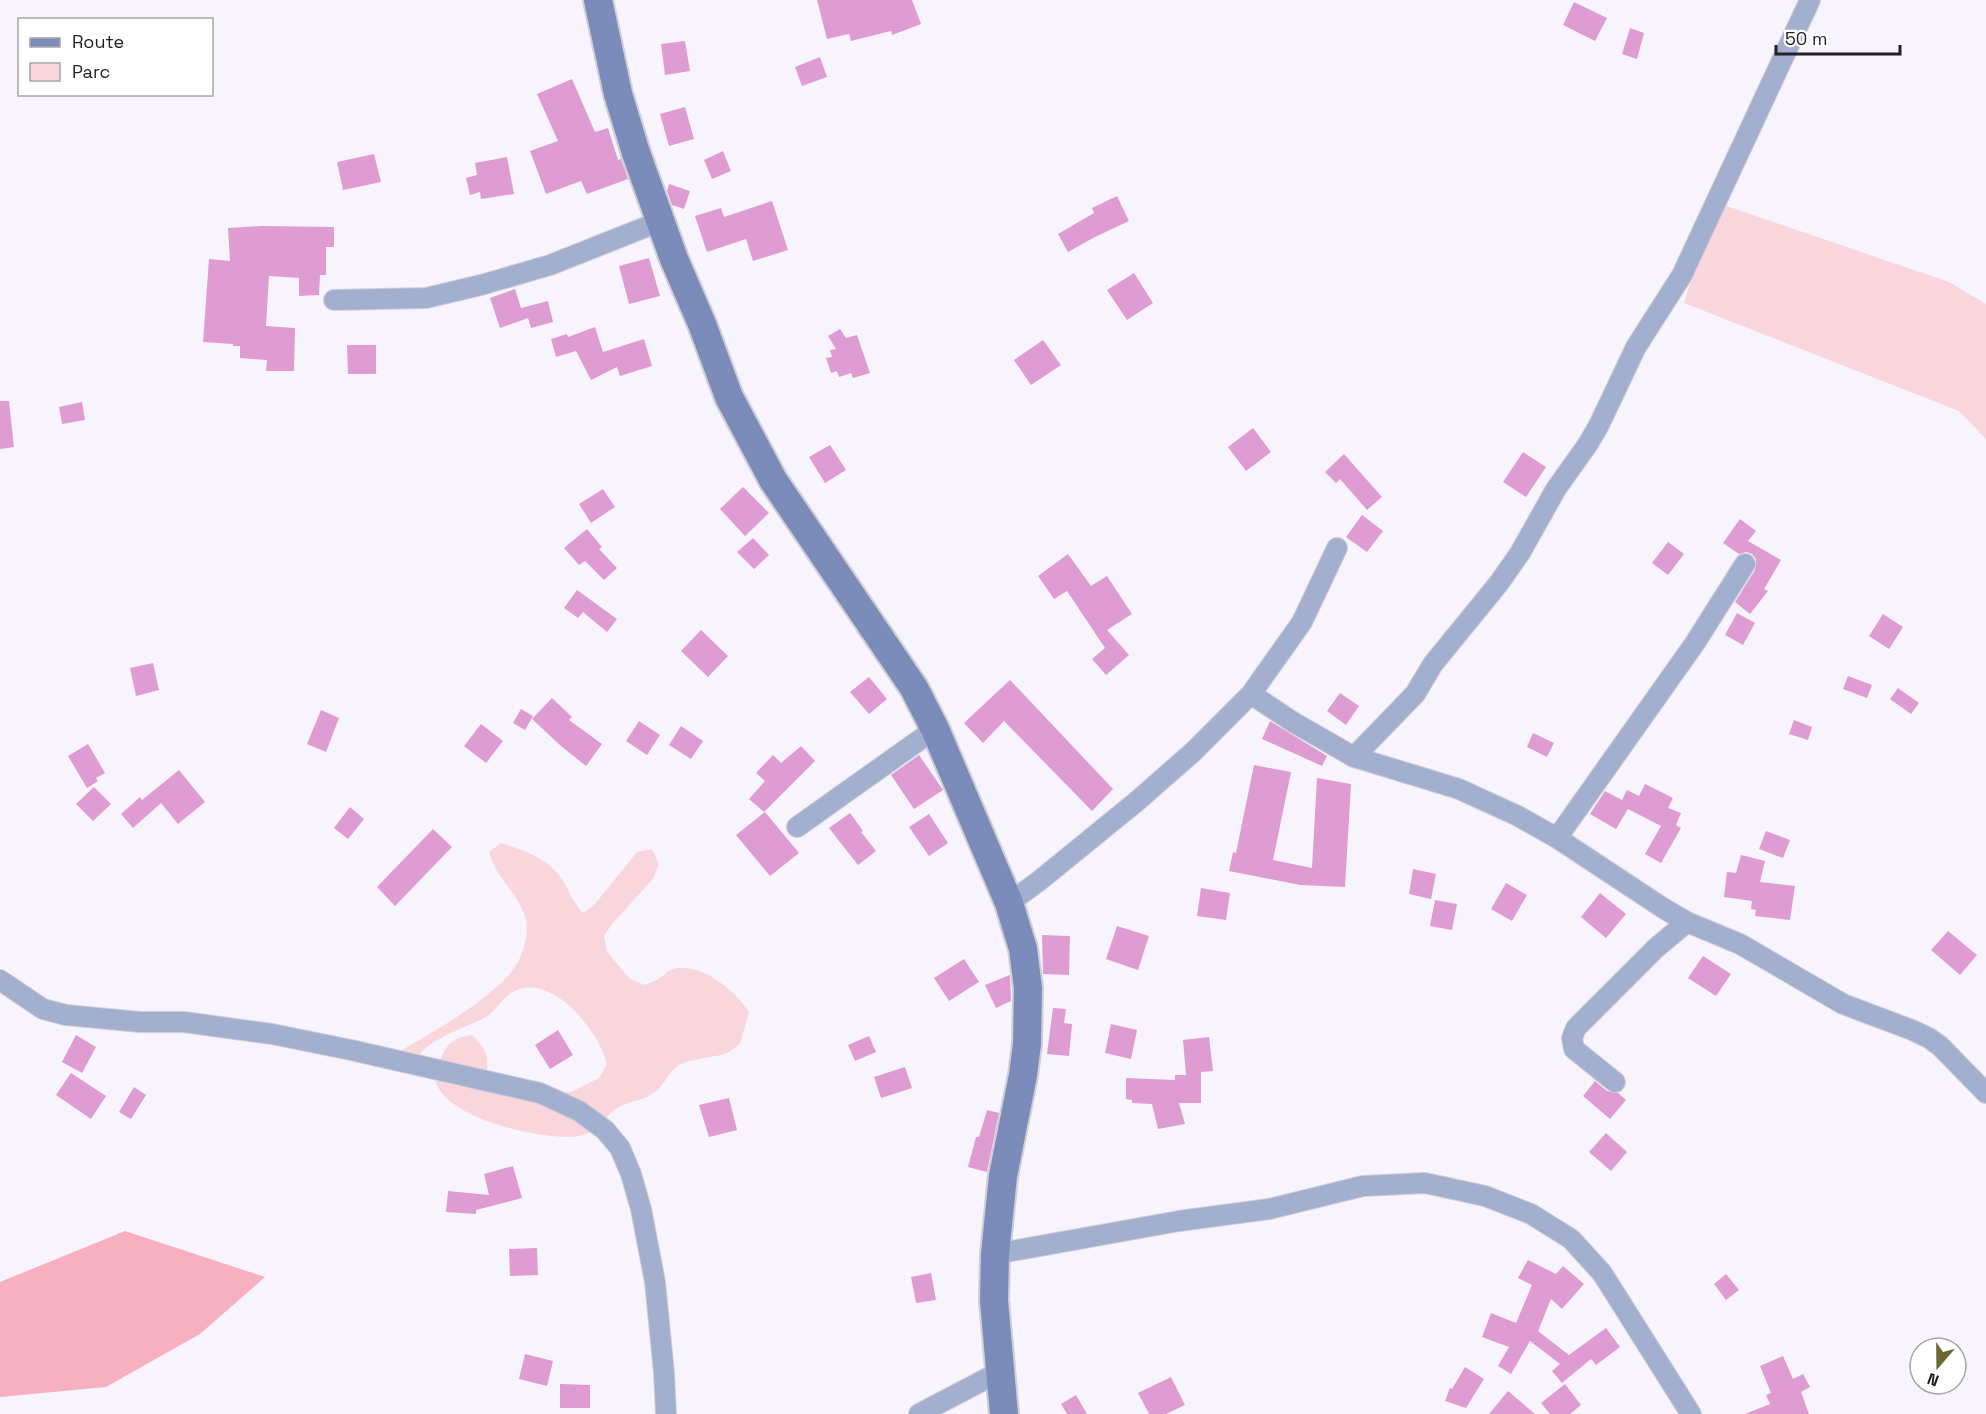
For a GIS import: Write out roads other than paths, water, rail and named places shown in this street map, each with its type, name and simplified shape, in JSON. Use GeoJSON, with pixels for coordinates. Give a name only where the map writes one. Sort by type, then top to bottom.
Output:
{"type":"FeatureCollection","features":[{"type":"Feature","properties":{"kind":"street"},"geometry":{"type":"LineString","coordinates":[[598,0],[618,94],[661,222],[729,397],[767,469],[914,688],[935,729],[1009,903],[1023,949],[1029,1018],[1023,1075],[1002,1176],[995,1254],[994,1301],[1004,1414]]}},
{"type":"Feature","properties":{"kind":"street"},"geometry":{"type":"LineString","coordinates":[[1354,757],[1415,694],[1433,664],[1499,583],[1520,553],[1556,489],[1588,444],[1636,347],[1682,275],[1810,0]]}},
{"type":"Feature","properties":{"kind":"street"},"geometry":{"type":"LineString","coordinates":[[333,300],[426,297],[481,285],[550,265],[661,222]]}},
{"type":"Feature","properties":{"kind":"street"},"geometry":{"type":"LineString","coordinates":[[1009,903],[1136,802],[1193,752],[1251,694],[1302,622],[1337,548]]}},
{"type":"Feature","properties":{"kind":"street"},"geometry":{"type":"LineString","coordinates":[[1557,838],[1695,643],[1745,564]]}},
{"type":"Feature","properties":{"kind":"street"},"geometry":{"type":"LineString","coordinates":[[1251,694],[1270,708],[1354,757],[1460,789],[1510,812],[1557,838],[1687,922],[1740,944],[1843,1004],[1929,1038],[1957,1062],[1986,1093]]}},
{"type":"Feature","properties":{"kind":"street"},"geometry":{"type":"LineString","coordinates":[[797,827],[935,729]]}},
{"type":"Feature","properties":{"kind":"street"},"geometry":{"type":"LineString","coordinates":[[1615,1082],[1574,1049],[1572,1038],[1576,1028],[1656,948],[1687,922]]}},
{"type":"Feature","properties":{"kind":"street"},"geometry":{"type":"LineString","coordinates":[[0,980],[43,1009],[66,1016],[140,1022],[184,1022],[283,1036],[540,1093],[579,1111],[605,1130],[620,1148],[631,1174],[641,1209],[655,1282],[666,1414]]}},
{"type":"Feature","properties":{"kind":"street"},"geometry":{"type":"LineString","coordinates":[[995,1254],[1179,1221],[1269,1209],[1363,1186],[1425,1183],[1485,1196],[1531,1214],[1571,1239],[1602,1273],[1691,1414]]}},
{"type":"Feature","properties":{"kind":"street"},"geometry":{"type":"LineString","coordinates":[[919,1414],[1000,1371]]}}]}
